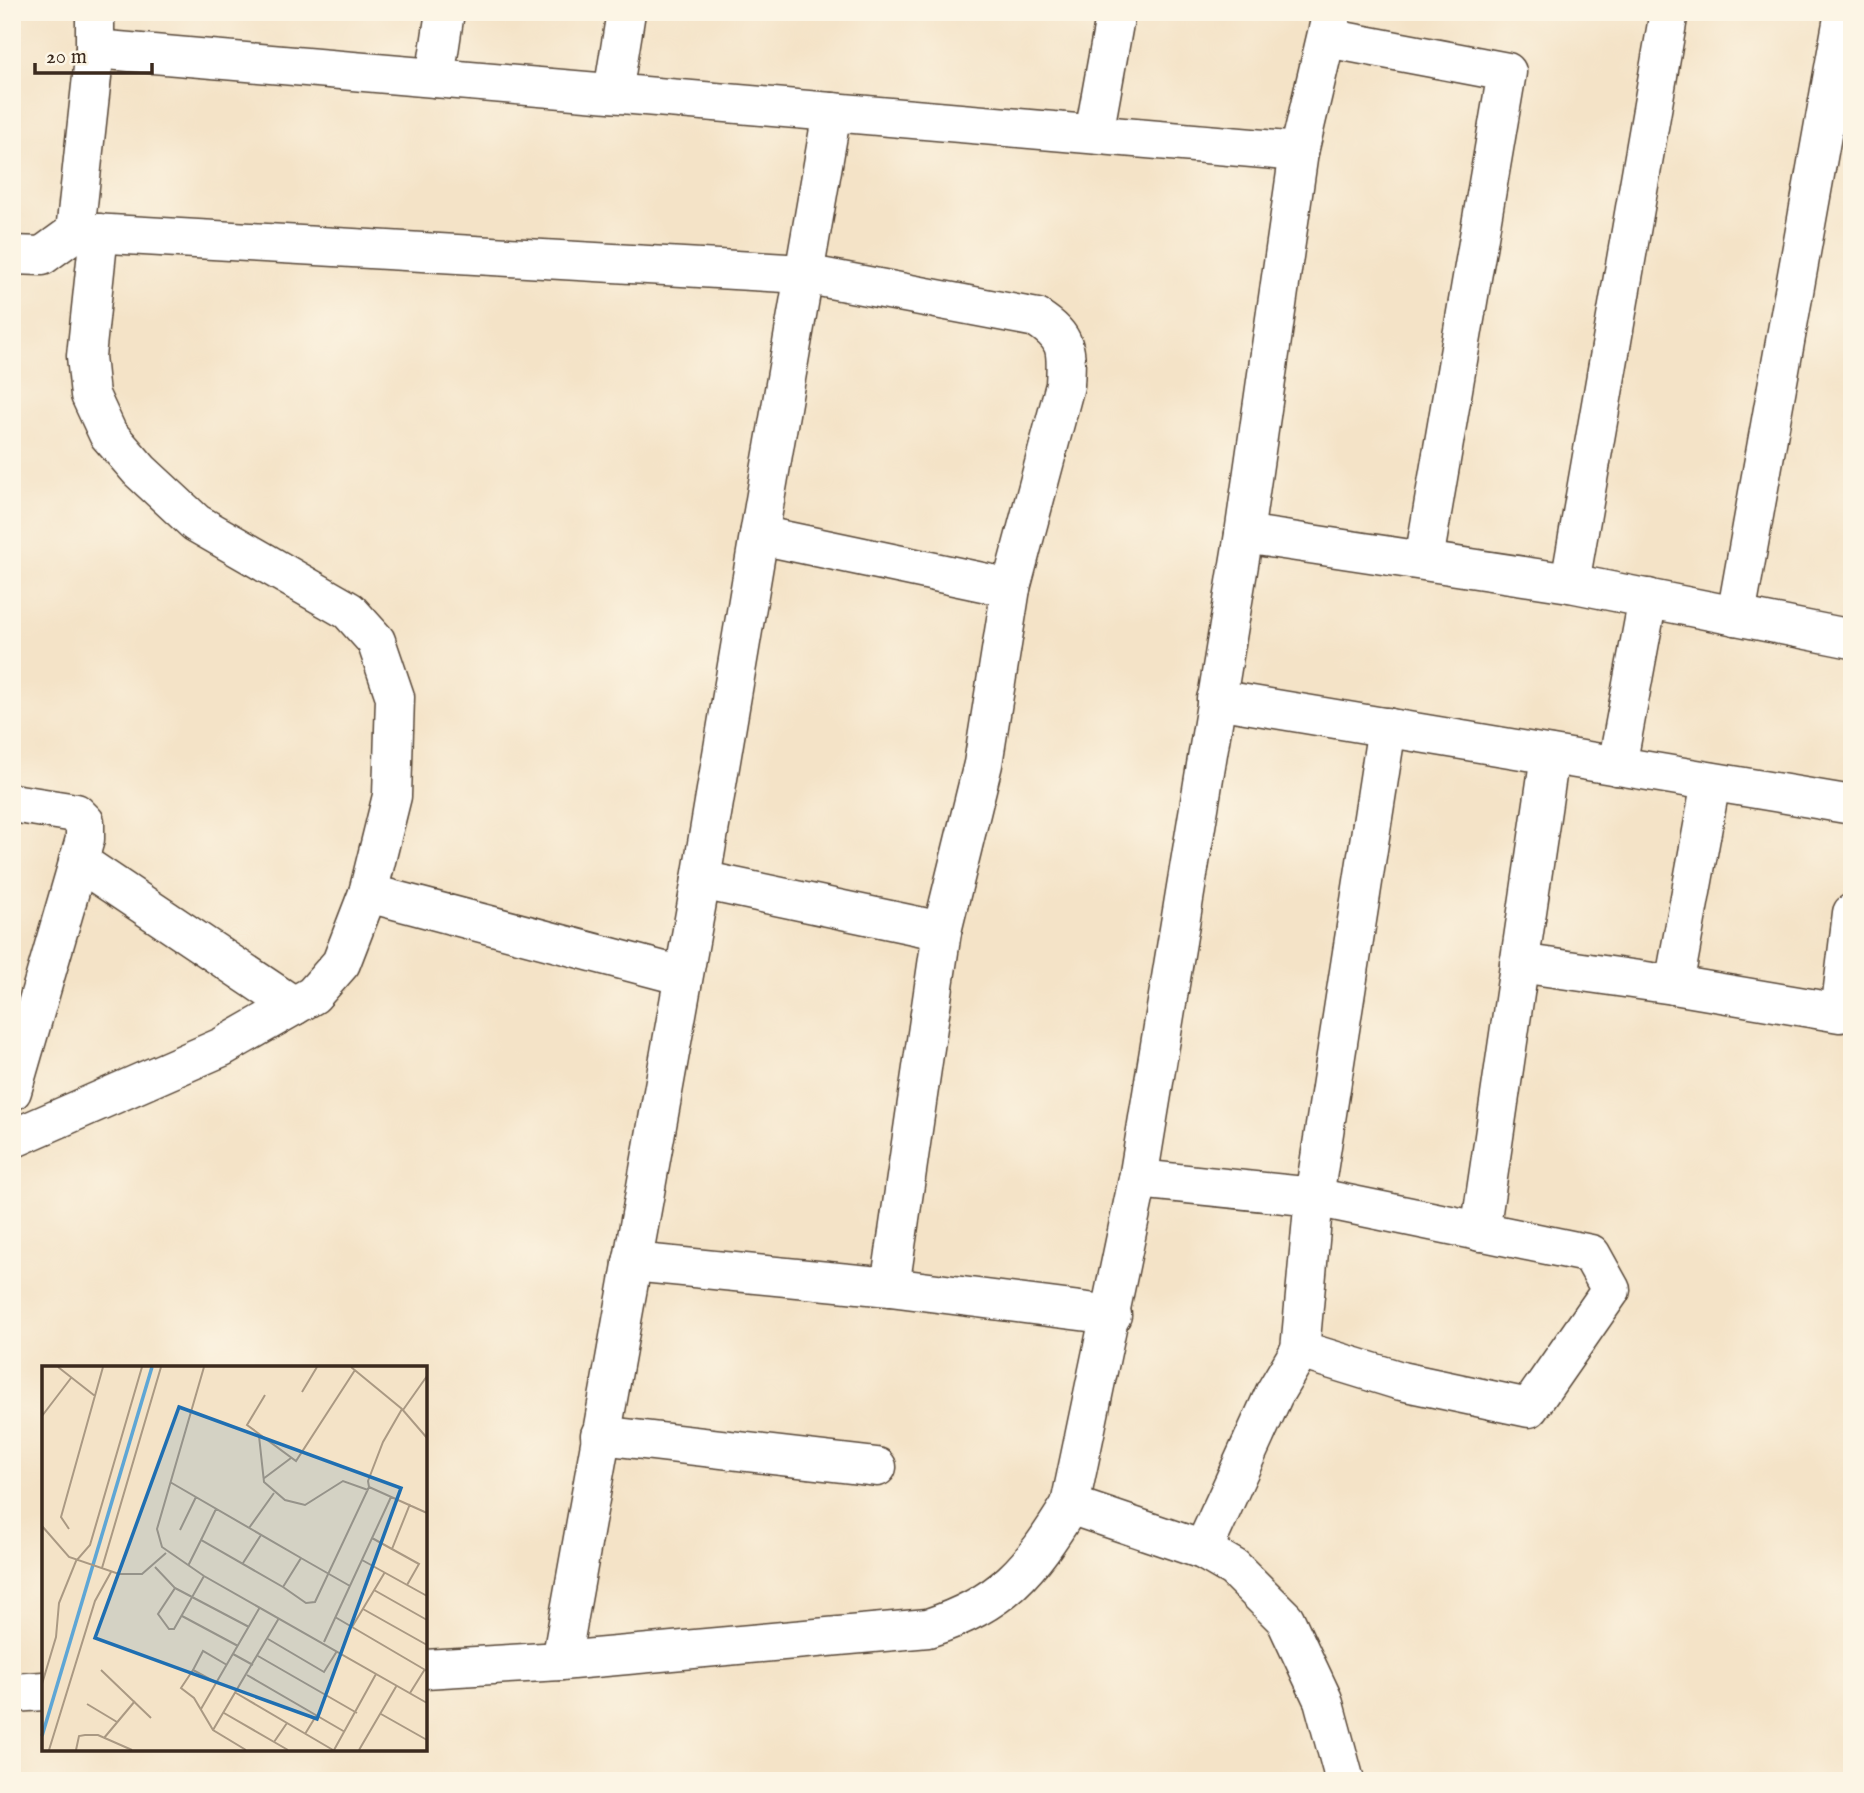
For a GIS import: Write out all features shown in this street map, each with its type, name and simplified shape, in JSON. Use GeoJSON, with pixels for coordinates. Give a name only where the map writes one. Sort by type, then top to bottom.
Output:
{"type":"FeatureCollection","features":[{"type":"Feature","properties":{"kind":"street"},"geometry":{"type":"LineString","coordinates":[[435,78],[445,12]]}},
{"type":"Feature","properties":{"kind":"street"},"geometry":{"type":"LineString","coordinates":[[613,93],[626,12]]}},
{"type":"Feature","properties":{"kind":"street"},"geometry":{"type":"LineString","coordinates":[[1094,134],[1116,12]]}},
{"type":"Feature","properties":{"kind":"street"},"geometry":{"type":"LineString","coordinates":[[1570,583],[1669,12]]}},
{"type":"Feature","properties":{"kind":"street"},"geometry":{"type":"LineString","coordinates":[[1736,616],[1846,16]]}},
{"type":"Feature","properties":{"kind":"street"},"geometry":{"type":"LineString","coordinates":[[427,1669],[561,1661],[928,1628],[968,1615],[1010,1585],[1044,1547],[1070,1505],[1139,1179],[1244,534],[1300,152],[1329,25],[1507,72],[1424,561]]}},
{"type":"Feature","properties":{"kind":"street"},"geometry":{"type":"LineString","coordinates":[[12,1139],[222,1047],[313,995],[341,963],[368,893],[392,796],[395,697],[376,641],[349,611],[196,523],[140,471],[108,434],[90,395],[86,356],[87,232],[95,31],[435,78],[1300,152]]}},
{"type":"Feature","properties":{"kind":"street"},"geometry":{"type":"LineString","coordinates":[[561,1661],[701,880],[832,112]]}},
{"type":"Feature","properties":{"kind":"street"},"geometry":{"type":"LineString","coordinates":[[12,255],[42,256],[87,232],[804,274],[1037,318],[1057,331],[1067,357],[1065,385],[1011,588],[984,764],[942,931],[890,1287]]}},
{"type":"Feature","properties":{"kind":"street"},"geometry":{"type":"LineString","coordinates":[[1244,534],[1570,583],[1852,639]]}},
{"type":"Feature","properties":{"kind":"street"},"geometry":{"type":"LineString","coordinates":[[758,535],[1011,588]]}},
{"type":"Feature","properties":{"kind":"street"},"geometry":{"type":"LineString","coordinates":[[1616,766],[1648,598]]}},
{"type":"Feature","properties":{"kind":"street"},"geometry":{"type":"LineString","coordinates":[[1216,699],[1852,805]]}},
{"type":"Feature","properties":{"kind":"street"},"geometry":{"type":"LineString","coordinates":[[1203,1550],[1274,1394],[1300,1350],[1314,1197],[1387,727]]}},
{"type":"Feature","properties":{"kind":"street"},"geometry":{"type":"LineString","coordinates":[[1480,1232],[1550,755]]}},
{"type":"Feature","properties":{"kind":"street"},"geometry":{"type":"LineString","coordinates":[[1674,985],[1711,782]]}},
{"type":"Feature","properties":{"kind":"street"},"geometry":{"type":"LineString","coordinates":[[12,803],[76,813],[85,822],[85,839],[12,1091]]}},
{"type":"Feature","properties":{"kind":"street"},"geometry":{"type":"LineString","coordinates":[[78,861],[294,1006]]}},
{"type":"Feature","properties":{"kind":"street"},"geometry":{"type":"LineString","coordinates":[[701,880],[942,931]]}},
{"type":"Feature","properties":{"kind":"street"},"geometry":{"type":"LineString","coordinates":[[368,893],[683,976]]}},
{"type":"Feature","properties":{"kind":"street"},"geometry":{"type":"LineString","coordinates":[[1519,963],[1674,985],[1846,1015],[1852,913]]}},
{"type":"Feature","properties":{"kind":"street"},"geometry":{"type":"LineString","coordinates":[[1139,1179],[1314,1197],[1591,1254],[1611,1290],[1529,1408],[1401,1381],[1300,1350]]}},
{"type":"Feature","properties":{"kind":"street"},"geometry":{"type":"LineString","coordinates":[[632,1262],[890,1287],[1112,1315]]}},
{"type":"Feature","properties":{"kind":"street"},"geometry":{"type":"LineString","coordinates":[[600,1435],[877,1467]]}},
{"type":"Feature","properties":{"kind":"street"},"geometry":{"type":"LineString","coordinates":[[1070,1505],[1203,1550],[1234,1568],[1286,1619],[1323,1700],[1345,1781]]}},
{"type":"Feature","properties":{"kind":"street"},"geometry":{"type":"LineString","coordinates":[[12,1693],[42,1691]]}}]}
